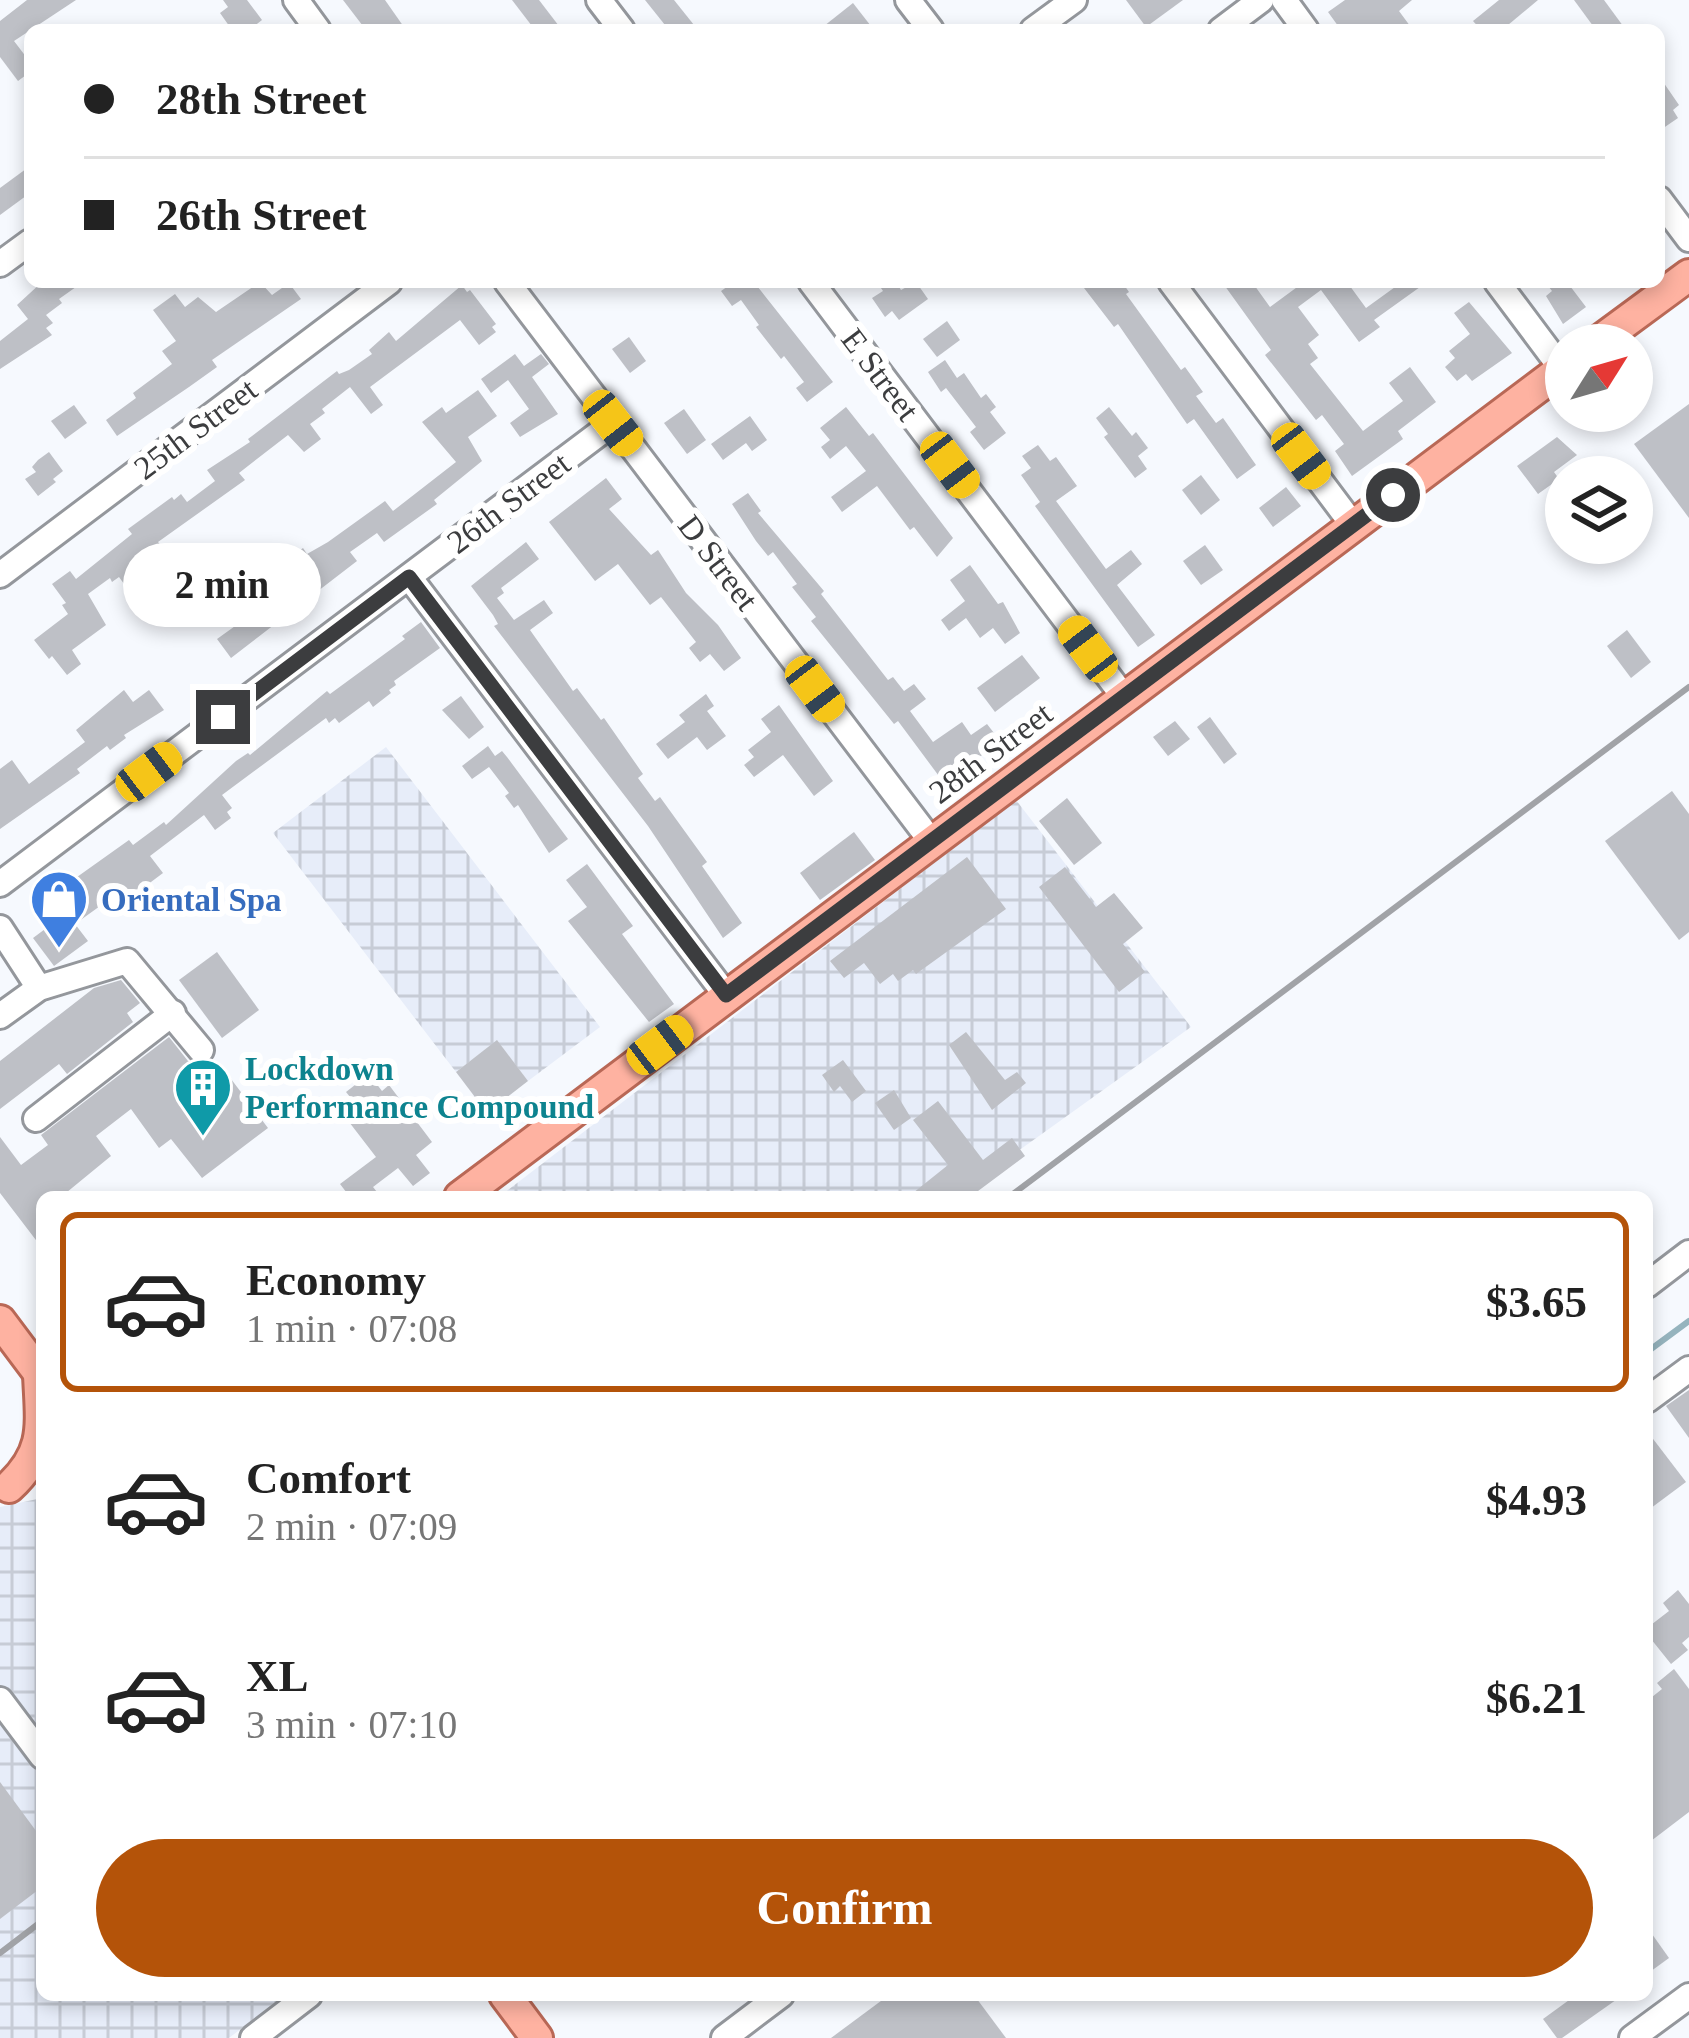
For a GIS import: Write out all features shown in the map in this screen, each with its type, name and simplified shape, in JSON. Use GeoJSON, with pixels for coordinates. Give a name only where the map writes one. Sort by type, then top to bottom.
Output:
{"type":"FeatureCollection","features":[{"type":"Feature","properties":{"kind":"main road"},"geometry":{"type":"LineString","coordinates":[[1622,324],[1689,275]]}},
{"type":"Feature","properties":{"kind":"main road","name":"28th Street"},"geometry":{"type":"LineString","coordinates":[[468,1191],[1545,382]]}},
{"type":"Feature","properties":{"kind":"main road"},"geometry":{"type":"LineString","coordinates":[[0,1321],[36,1369]]}},
{"type":"Feature","properties":{"kind":"main road"},"geometry":{"type":"LineString","coordinates":[[4,1488],[36,1455]]}},
{"type":"Feature","properties":{"kind":"main road"},"geometry":{"type":"LineString","coordinates":[[509,2001],[537,2038]]}},
{"type":"Feature","properties":{"kind":"street"},"geometry":{"type":"LineString","coordinates":[[599,0],[617,24]]}},
{"type":"Feature","properties":{"kind":"street"},"geometry":{"type":"LineString","coordinates":[[908,0],[926,24]]}},
{"type":"Feature","properties":{"kind":"street"},"geometry":{"type":"LineString","coordinates":[[1042,24],[1074,0]]}},
{"type":"Feature","properties":{"kind":"street"},"geometry":{"type":"LineString","coordinates":[[1229,24],[1261,0]]}},
{"type":"Feature","properties":{"kind":"street"},"geometry":{"type":"LineString","coordinates":[[1665,207],[1689,238]]}},
{"type":"Feature","properties":{"kind":"street","name":"25th Street"},"geometry":{"type":"LineString","coordinates":[[0,575],[381,288]]}},
{"type":"Feature","properties":{"kind":"street","name":"D Street"},"geometry":{"type":"LineString","coordinates":[[512,288],[931,841]]}},
{"type":"Feature","properties":{"kind":"street","name":"E Street"},"geometry":{"type":"LineString","coordinates":[[817,288],[1124,697]]}},
{"type":"Feature","properties":{"kind":"street"},"geometry":{"type":"LineString","coordinates":[[1175,288],[1353,525]]}},
{"type":"Feature","properties":{"kind":"street"},"geometry":{"type":"LineString","coordinates":[[1502,288],[1545,344]]}},
{"type":"Feature","properties":{"kind":"street","name":"26th Street"},"geometry":{"type":"LineString","coordinates":[[0,884],[613,423]]}},
{"type":"Feature","properties":{"kind":"street"},"geometry":{"type":"LineString","coordinates":[[409,577],[726,995]]}},
{"type":"Feature","properties":{"kind":"street"},"geometry":{"type":"LineString","coordinates":[[0,928],[39,988]]}},
{"type":"Feature","properties":{"kind":"street"},"geometry":{"type":"LineString","coordinates":[[0,1016],[39,988],[127,961],[201,1050]]}},
{"type":"Feature","properties":{"kind":"street"},"geometry":{"type":"LineString","coordinates":[[35,1119],[172,1012]]}},
{"type":"Feature","properties":{"kind":"street"},"geometry":{"type":"LineString","coordinates":[[1653,1280],[1689,1253]]}},
{"type":"Feature","properties":{"kind":"street"},"geometry":{"type":"LineString","coordinates":[[1653,1396],[1689,1370]]}},
{"type":"Feature","properties":{"kind":"street"},"geometry":{"type":"LineString","coordinates":[[4,1488],[36,1480]]}},
{"type":"Feature","properties":{"kind":"street"},"geometry":{"type":"LineString","coordinates":[[0,1700],[36,1748]]}},
{"type":"Feature","properties":{"kind":"street"},"geometry":{"type":"LineString","coordinates":[[1633,2038],[1689,1996]]}},
{"type":"Feature","properties":{"kind":"street"},"geometry":{"type":"LineString","coordinates":[[253,2038],[301,2001]]}},
{"type":"Feature","properties":{"kind":"street"},"geometry":{"type":"LineString","coordinates":[[724,2038],[773,2001]]}},
{"type":"Feature","properties":{"kind":"shaded area"},"geometry":{"type":"Polygon","coordinates":[[[386,747],[600,1027],[528,1081],[497,1041],[456,1072],[273,833],[386,747]]]}},
{"type":"Feature","properties":{"kind":"shaded area"},"geometry":{"type":"Polygon","coordinates":[[[1016,800],[1191,1027],[962,1191],[507,1191],[1016,800]]]}},
{"type":"Feature","properties":{"kind":"shaded area"},"geometry":{"type":"Polygon","coordinates":[[[36,1499],[36,2001],[277,2001],[229,2038],[0,2038],[0,1507],[36,1499]]]}},
{"type":"Feature","properties":{"kind":"building"},"geometry":{"type":"Polygon","coordinates":[[[27,0],[76,0],[40,24],[24,24],[24,34],[14,41],[24,54],[24,76],[18,81],[0,57],[0,21],[27,0]]]}},
{"type":"Feature","properties":{"kind":"building"},"geometry":{"type":"Polygon","coordinates":[[[223,0],[247,0],[262,20],[228,24],[220,13],[228,7],[223,0]]]}},
{"type":"Feature","properties":{"kind":"building"},"geometry":{"type":"Polygon","coordinates":[[[343,0],[385,0],[402,24],[361,24],[343,0]]]}},
{"type":"Feature","properties":{"kind":"building"},"geometry":{"type":"Polygon","coordinates":[[[512,0],[539,0],[557,24],[530,24],[512,0]]]}},
{"type":"Feature","properties":{"kind":"building"},"geometry":{"type":"Polygon","coordinates":[[[645,0],[674,0],[693,24],[664,24],[645,0]]]}},
{"type":"Feature","properties":{"kind":"building"},"geometry":{"type":"Polygon","coordinates":[[[1126,0],[1183,0],[1150,24],[1144,24],[1126,0]]]}},
{"type":"Feature","properties":{"kind":"building"},"geometry":{"type":"Polygon","coordinates":[[[1345,0],[1412,0],[1399,11],[1409,24],[1337,24],[1328,12],[1345,0]]]}},
{"type":"Feature","properties":{"kind":"building"},"geometry":{"type":"Polygon","coordinates":[[[1499,0],[1538,0],[1509,24],[1473,21],[1499,0]]]}},
{"type":"Feature","properties":{"kind":"building"},"geometry":{"type":"Polygon","coordinates":[[[1574,0],[1604,0],[1622,24],[1592,24],[1574,0]]]}},
{"type":"Feature","properties":{"kind":"building"},"geometry":{"type":"Polygon","coordinates":[[[853,3],[869,24],[827,24],[853,3]]]}},
{"type":"Feature","properties":{"kind":"building"},"geometry":{"type":"Polygon","coordinates":[[[1665,85],[1679,105],[1673,110],[1678,118],[1665,127],[1665,85]]]}},
{"type":"Feature","properties":{"kind":"building"},"geometry":{"type":"Polygon","coordinates":[[[24,170],[24,197],[0,215],[0,188],[24,170]]]}},
{"type":"Feature","properties":{"kind":"building"},"geometry":{"type":"Polygon","coordinates":[[[35,288],[75,288],[46,315],[53,323],[46,328],[52,335],[0,369],[0,341],[28,319],[17,305],[35,288]]]}},
{"type":"Feature","properties":{"kind":"building"},"geometry":{"type":"Polygon","coordinates":[[[251,288],[266,288],[272,295],[293,288],[301,299],[212,360],[217,367],[117,436],[106,420],[172,364],[162,351],[176,341],[153,310],[175,294],[185,307],[198,297],[216,312],[251,288]]]}},
{"type":"Feature","properties":{"kind":"building"},"geometry":{"type":"Polygon","coordinates":[[[458,288],[470,290],[496,324],[492,327],[496,332],[479,345],[460,320],[370,387],[383,405],[371,414],[350,387],[310,424],[321,439],[304,452],[288,435],[239,473],[245,480],[158,542],[163,548],[135,569],[141,577],[127,588],[119,577],[112,582],[110,578],[88,594],[106,625],[72,650],[81,664],[67,675],[52,656],[49,659],[34,640],[68,614],[52,584],[70,571],[76,579],[132,534],[128,529],[172,497],[181,494],[187,502],[215,481],[207,470],[250,442],[337,371],[349,370],[372,354],[369,350],[389,332],[396,341],[458,288]]]}},
{"type":"Feature","properties":{"kind":"building"},"geometry":{"type":"Polygon","coordinates":[[[759,288],[833,382],[807,402],[796,388],[804,382],[756,327],[741,300],[732,306],[721,291],[759,288]]]}},
{"type":"Feature","properties":{"kind":"building"},"geometry":{"type":"Polygon","coordinates":[[[881,288],[920,288],[928,299],[899,320],[892,311],[885,317],[872,298],[881,288]]]}},
{"type":"Feature","properties":{"kind":"building"},"geometry":{"type":"Polygon","coordinates":[[[1084,288],[1126,288],[1181,370],[1185,367],[1203,392],[1196,396],[1216,423],[1223,418],[1256,465],[1237,479],[1194,419],[1187,424],[1118,324],[1114,327],[1084,288]]]}},
{"type":"Feature","properties":{"kind":"building"},"geometry":{"type":"Polygon","coordinates":[[[1226,288],[1256,288],[1270,307],[1296,288],[1351,288],[1366,308],[1394,288],[1419,288],[1374,320],[1380,327],[1359,342],[1321,290],[1298,307],[1319,335],[1308,344],[1318,358],[1310,364],[1363,431],[1403,401],[1389,383],[1410,367],[1436,402],[1398,431],[1403,439],[1352,476],[1335,451],[1344,444],[1322,415],[1316,420],[1265,355],[1271,350],[1226,288]]]}},
{"type":"Feature","properties":{"kind":"building"},"geometry":{"type":"Polygon","coordinates":[[[1550,288],[1572,288],[1586,307],[1563,324],[1546,296],[1550,288]]]}},
{"type":"Feature","properties":{"kind":"building"},"geometry":{"type":"Polygon","coordinates":[[[1469,302],[1512,353],[1472,381],[1466,374],[1457,381],[1445,367],[1455,358],[1449,351],[1470,334],[1454,313],[1469,302]]]}},
{"type":"Feature","properties":{"kind":"building"},"geometry":{"type":"Polygon","coordinates":[[[947,321],[960,340],[937,357],[923,339],[947,321]]]}},
{"type":"Feature","properties":{"kind":"building"},"geometry":{"type":"Polygon","coordinates":[[[629,337],[646,361],[630,373],[612,349],[629,337]]]}},
{"type":"Feature","properties":{"kind":"building"},"geometry":{"type":"Polygon","coordinates":[[[515,354],[524,366],[541,354],[549,364],[532,377],[558,414],[520,437],[510,423],[529,409],[508,380],[491,393],[481,379],[515,354]]]}},
{"type":"Feature","properties":{"kind":"building"},"geometry":{"type":"Polygon","coordinates":[[[945,360],[957,378],[964,373],[981,398],[986,394],[996,407],[990,412],[1006,433],[984,450],[970,432],[976,427],[928,372],[945,360]]]}},
{"type":"Feature","properties":{"kind":"building"},"geometry":{"type":"Polygon","coordinates":[[[478,390],[497,416],[468,437],[482,461],[434,500],[437,504],[384,542],[377,533],[350,552],[357,561],[231,658],[217,639],[291,577],[281,564],[303,548],[307,554],[328,542],[385,501],[393,511],[456,462],[422,422],[442,407],[446,413],[478,390]]]}},
{"type":"Feature","properties":{"kind":"building"},"geometry":{"type":"Polygon","coordinates":[[[1689,404],[1689,518],[1653,470],[1653,456],[1643,456],[1634,444],[1689,404]]]}},
{"type":"Feature","properties":{"kind":"building"},"geometry":{"type":"Polygon","coordinates":[[[74,405],[87,423],[65,439],[51,421],[74,405]]]}},
{"type":"Feature","properties":{"kind":"building"},"geometry":{"type":"Polygon","coordinates":[[[846,407],[869,436],[873,433],[953,538],[937,557],[877,486],[842,512],[831,497],[866,471],[846,446],[830,459],[821,447],[830,440],[820,428],[846,407]]]}},
{"type":"Feature","properties":{"kind":"building"},"geometry":{"type":"Polygon","coordinates":[[[1109,407],[1148,448],[1138,456],[1147,469],[1135,478],[1104,437],[1108,434],[1096,418],[1109,407]]]}},
{"type":"Feature","properties":{"kind":"building"},"geometry":{"type":"Polygon","coordinates":[[[684,409],[706,440],[687,454],[664,423],[684,409]]]}},
{"type":"Feature","properties":{"kind":"building"},"geometry":{"type":"Polygon","coordinates":[[[750,416],[767,440],[752,451],[746,443],[723,460],[711,444],[750,416]]]}},
{"type":"Feature","properties":{"kind":"building"},"geometry":{"type":"Polygon","coordinates":[[[1557,437],[1577,455],[1545,456],[1545,489],[1538,494],[1517,466],[1557,437]]]}},
{"type":"Feature","properties":{"kind":"building"},"geometry":{"type":"Polygon","coordinates":[[[1038,445],[1050,461],[1056,457],[1077,486],[1056,501],[1106,569],[1131,550],[1142,564],[1117,585],[1155,635],[1138,647],[1035,506],[1040,502],[1021,475],[1031,468],[1022,456],[1038,445]]]}},
{"type":"Feature","properties":{"kind":"building"},"geometry":{"type":"Polygon","coordinates":[[[49,452],[63,471],[38,496],[25,479],[49,452]]]}},
{"type":"Feature","properties":{"kind":"building"},"geometry":{"type":"Polygon","coordinates":[[[1201,475],[1220,500],[1201,515],[1182,490],[1201,475]]]}},
{"type":"Feature","properties":{"kind":"building"},"geometry":{"type":"Polygon","coordinates":[[[606,478],[622,499],[609,509],[651,555],[658,550],[686,593],[718,625],[741,658],[724,671],[710,654],[700,662],[689,648],[696,642],[661,597],[650,605],[618,564],[595,581],[549,522],[606,478]]]}},
{"type":"Feature","properties":{"kind":"building"},"geometry":{"type":"Polygon","coordinates":[[[1286,487],[1301,506],[1273,527],[1259,508],[1286,487]]]}},
{"type":"Feature","properties":{"kind":"building"},"geometry":{"type":"Polygon","coordinates":[[[748,493],[758,513],[824,591],[821,594],[888,680],[893,677],[904,691],[914,684],[926,699],[910,711],[933,742],[962,722],[971,735],[987,724],[1001,742],[965,767],[974,779],[953,795],[898,721],[894,724],[811,621],[816,617],[773,552],[768,556],[756,541],[732,504],[748,493]]]}},
{"type":"Feature","properties":{"kind":"building"},"geometry":{"type":"Polygon","coordinates":[[[526,542],[539,559],[501,588],[504,593],[497,598],[514,620],[544,600],[553,613],[530,630],[573,691],[577,688],[604,718],[643,774],[638,778],[655,801],[660,797],[707,862],[702,866],[742,923],[723,938],[648,826],[494,626],[498,624],[493,615],[471,586],[526,542]]]}},
{"type":"Feature","properties":{"kind":"building"},"geometry":{"type":"Polygon","coordinates":[[[1205,545],[1223,570],[1201,585],[1183,561],[1205,545]]]}},
{"type":"Feature","properties":{"kind":"building"},"geometry":{"type":"Polygon","coordinates":[[[970,565],[998,604],[1003,602],[1020,633],[1005,644],[993,628],[980,638],[966,618],[949,631],[941,620],[965,601],[950,580],[970,565]]]}},
{"type":"Feature","properties":{"kind":"building"},"geometry":{"type":"Polygon","coordinates":[[[421,622],[440,648],[394,681],[391,693],[373,707],[369,701],[339,723],[326,718],[222,795],[232,808],[227,812],[231,818],[215,830],[204,815],[150,856],[163,873],[127,900],[121,891],[75,924],[88,941],[54,966],[33,938],[84,900],[70,882],[129,840],[133,845],[164,822],[166,825],[236,761],[405,639],[402,636],[421,622]]]}},
{"type":"Feature","properties":{"kind":"building"},"geometry":{"type":"Polygon","coordinates":[[[1627,630],[1651,662],[1631,678],[1607,646],[1627,630]]]}},
{"type":"Feature","properties":{"kind":"building"},"geometry":{"type":"Polygon","coordinates":[[[1022,655],[1040,678],[995,712],[977,688],[1022,655]]]}},
{"type":"Feature","properties":{"kind":"building"},"geometry":{"type":"Polygon","coordinates":[[[124,690],[133,702],[149,690],[164,710],[124,735],[110,750],[107,746],[77,769],[80,773],[0,829],[0,769],[12,760],[29,784],[85,742],[76,730],[124,690]]]}},
{"type":"Feature","properties":{"kind":"building"},"geometry":{"type":"Polygon","coordinates":[[[706,694],[714,706],[707,711],[726,736],[707,750],[697,737],[668,759],[656,744],[685,722],[679,715],[706,694]]]}},
{"type":"Feature","properties":{"kind":"building"},"geometry":{"type":"Polygon","coordinates":[[[461,696],[484,727],[469,739],[442,710],[461,696]]]}},
{"type":"Feature","properties":{"kind":"building"},"geometry":{"type":"Polygon","coordinates":[[[779,705],[833,781],[814,796],[783,755],[754,777],[744,765],[754,757],[748,750],[771,732],[761,719],[779,705]]]}},
{"type":"Feature","properties":{"kind":"building"},"geometry":{"type":"Polygon","coordinates":[[[1210,717],[1237,754],[1224,764],[1197,727],[1210,717]]]}},
{"type":"Feature","properties":{"kind":"building"},"geometry":{"type":"Polygon","coordinates":[[[1175,721],[1190,739],[1168,756],[1153,737],[1175,721]]]}},
{"type":"Feature","properties":{"kind":"building"},"geometry":{"type":"Polygon","coordinates":[[[488,746],[495,756],[502,751],[568,839],[549,853],[489,767],[472,779],[462,766],[488,746]]]}},
{"type":"Feature","properties":{"kind":"building"},"geometry":{"type":"Polygon","coordinates":[[[1672,791],[1689,814],[1689,932],[1679,940],[1605,841],[1672,791]]]}},
{"type":"Feature","properties":{"kind":"building"},"geometry":{"type":"Polygon","coordinates":[[[1067,798],[1102,843],[1074,865],[1039,821],[1067,798]]]}},
{"type":"Feature","properties":{"kind":"building"},"geometry":{"type":"Polygon","coordinates":[[[854,832],[875,860],[820,900],[800,873],[854,832]]]}},
{"type":"Feature","properties":{"kind":"building"},"geometry":{"type":"Polygon","coordinates":[[[967,857],[1006,909],[916,974],[913,970],[898,981],[893,974],[880,984],[864,963],[844,978],[830,961],[967,857]]]}},
{"type":"Feature","properties":{"kind":"building"},"geometry":{"type":"Polygon","coordinates":[[[587,864],[633,926],[622,934],[674,1004],[649,1022],[568,921],[587,907],[566,880],[587,864]]]}},
{"type":"Feature","properties":{"kind":"building"},"geometry":{"type":"Polygon","coordinates":[[[1065,867],[1096,907],[1114,893],[1143,928],[1123,944],[1145,972],[1119,992],[1039,887],[1065,867]]]}},
{"type":"Feature","properties":{"kind":"building"},"geometry":{"type":"Polygon","coordinates":[[[217,952],[259,1010],[222,1038],[179,980],[217,952]]]}},
{"type":"Feature","properties":{"kind":"building"},"geometry":{"type":"Polygon","coordinates":[[[121,980],[140,1003],[127,1013],[133,1022],[67,1074],[59,1064],[0,1109],[0,1061],[94,988],[121,980]]]}},
{"type":"Feature","properties":{"kind":"building"},"geometry":{"type":"Polygon","coordinates":[[[966,1032],[1005,1080],[1017,1072],[1026,1083],[992,1110],[949,1045],[966,1032]]]}},
{"type":"Feature","properties":{"kind":"building","name":"Lockdown Performance Compound"},"geometry":{"type":"Polygon","coordinates":[[[169,1037],[188,1061],[205,1066],[215,1079],[225,1071],[268,1128],[202,1178],[171,1139],[159,1148],[131,1109],[96,1136],[111,1156],[68,1191],[36,1191],[36,1240],[0,1193],[0,1137],[21,1165],[48,1145],[41,1135],[169,1037]]]}},
{"type":"Feature","properties":{"kind":"building"},"geometry":{"type":"Polygon","coordinates":[[[497,1040],[528,1081],[487,1113],[456,1072],[497,1040]]]}},
{"type":"Feature","properties":{"kind":"building"},"geometry":{"type":"Polygon","coordinates":[[[843,1060],[866,1091],[852,1102],[840,1086],[834,1092],[822,1075],[843,1060]]]}},
{"type":"Feature","properties":{"kind":"building"},"geometry":{"type":"Polygon","coordinates":[[[369,1074],[382,1091],[389,1085],[432,1142],[416,1155],[430,1173],[413,1186],[398,1168],[373,1187],[376,1191],[345,1191],[340,1184],[376,1157],[346,1118],[359,1108],[346,1092],[369,1074]]]}},
{"type":"Feature","properties":{"kind":"building"},"geometry":{"type":"Polygon","coordinates":[[[894,1090],[911,1118],[894,1130],[875,1103],[894,1090]]]}},
{"type":"Feature","properties":{"kind":"building"},"geometry":{"type":"Polygon","coordinates":[[[938,1101],[983,1160],[1012,1138],[1025,1156],[978,1191],[916,1191],[948,1165],[913,1120],[938,1101]]]}},
{"type":"Feature","properties":{"kind":"building"},"geometry":{"type":"Polygon","coordinates":[[[1689,1390],[1689,1438],[1666,1406],[1689,1390]]]}},
{"type":"Feature","properties":{"kind":"building"},"geometry":{"type":"Polygon","coordinates":[[[1653,1439],[1686,1482],[1653,1507],[1653,1439]]]}},
{"type":"Feature","properties":{"kind":"building"},"geometry":{"type":"Polygon","coordinates":[[[1678,1590],[1689,1604],[1689,1637],[1682,1643],[1688,1650],[1671,1664],[1653,1642],[1653,1623],[1669,1611],[1663,1603],[1678,1590]]]}},
{"type":"Feature","properties":{"kind":"building"},"geometry":{"type":"Polygon","coordinates":[[[1674,1669],[1689,1689],[1689,1812],[1653,1839],[1653,1696],[1662,1689],[1657,1683],[1674,1669]]]}},
{"type":"Feature","properties":{"kind":"building"},"geometry":{"type":"Polygon","coordinates":[[[0,1782],[36,1831],[36,1892],[0,1919],[0,1782]]]}},
{"type":"Feature","properties":{"kind":"building"},"geometry":{"type":"Polygon","coordinates":[[[1653,1935],[1669,1958],[1653,1970],[1653,1935]]]}},
{"type":"Feature","properties":{"kind":"building"},"geometry":{"type":"Polygon","coordinates":[[[881,2001],[978,2001],[1006,2038],[831,2038],[881,2001]]]}},
{"type":"Feature","properties":{"kind":"building"},"geometry":{"type":"Polygon","coordinates":[[[1568,2001],[1614,2001],[1562,2038],[1543,2019],[1568,2001]]]}},
{"type":"Feature","properties":{"kind":"waterway"},"geometry":{"type":"LineString","coordinates":[[1653,1348],[1689,1321]]}},
{"type":"Feature","properties":{"kind":"railway"},"geometry":{"type":"LineString","coordinates":[[1017,1191],[1689,687]]}},
{"type":"Feature","properties":{"kind":"railway"},"geometry":{"type":"LineString","coordinates":[[0,1953],[36,1926]]}},
{"type":"Feature","properties":{"kind":"place","name":"Oriental Spa"},"geometry":{"type":"Point","coordinates":[59,950]}},
{"type":"Feature","properties":{"kind":"place","name":"Lockdown Performance Compound"},"geometry":{"type":"Point","coordinates":[203,1138]}},
{"type":"Feature","properties":{"kind":"route"},"geometry":{"type":"LineString","coordinates":[[223,717],[409,577],[726,995],[1393,495]]}}]}
